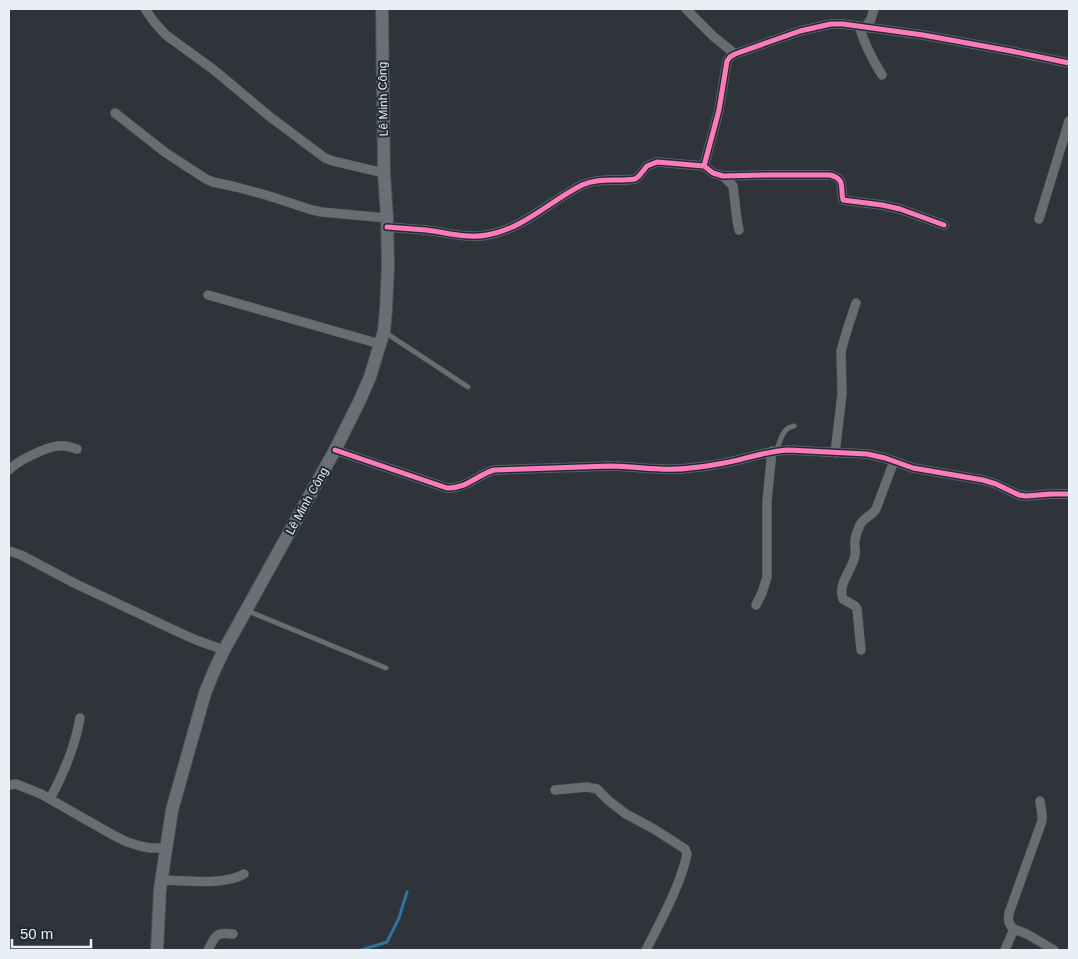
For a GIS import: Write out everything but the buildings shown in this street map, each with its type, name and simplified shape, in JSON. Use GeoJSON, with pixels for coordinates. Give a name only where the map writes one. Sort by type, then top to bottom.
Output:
{"type":"FeatureCollection","features":[{"type":"Feature","properties":{"kind":"main road","name":"Lê Minh Công"},"geometry":{"type":"LineString","coordinates":[[157,950],[162,880],[172,810],[205,693],[224,650],[336,450],[370,377],[384,331],[388,275],[384,173],[382,9]]}},
{"type":"Feature","properties":{"kind":"street"},"geometry":{"type":"LineString","coordinates":[[145,9],[166,35],[214,70],[269,116],[325,158],[384,173]]}},
{"type":"Feature","properties":{"kind":"street"},"geometry":{"type":"LineString","coordinates":[[686,9],[713,36],[735,54]]}},
{"type":"Feature","properties":{"kind":"street"},"geometry":{"type":"LineString","coordinates":[[874,9],[871,19],[863,26],[862,36],[872,59],[882,75]]}},
{"type":"Feature","properties":{"kind":"street"},"geometry":{"type":"LineString","coordinates":[[704,166],[719,110],[725,67],[730,57],[800,31],[843,24],[863,26],[923,35],[1069,63]]}},
{"type":"Feature","properties":{"kind":"street"},"geometry":{"type":"LineString","coordinates":[[115,113],[166,153],[213,182],[236,186],[312,210],[425,230],[471,236],[488,235],[504,231],[581,186],[598,180],[635,179],[647,166],[657,162],[704,166],[717,175],[723,176],[835,176],[842,184],[843,200],[892,207],[944,226]]}},
{"type":"Feature","properties":{"kind":"street"},"geometry":{"type":"LineString","coordinates":[[1039,219],[1069,121]]}},
{"type":"Feature","properties":{"kind":"street"},"geometry":{"type":"LineString","coordinates":[[723,176],[733,186],[739,230]]}},
{"type":"Feature","properties":{"kind":"street"},"geometry":{"type":"LineString","coordinates":[[208,296],[380,344]]}},
{"type":"Feature","properties":{"kind":"street"},"geometry":{"type":"LineString","coordinates":[[835,453],[842,394],[841,351],[856,303]]}},
{"type":"Feature","properties":{"kind":"street"},"geometry":{"type":"LineString","coordinates":[[9,470],[18,462],[48,448],[63,446],[77,449]]}},
{"type":"Feature","properties":{"kind":"street"},"geometry":{"type":"LineString","coordinates":[[336,450],[440,487],[454,489],[494,470],[610,466],[676,470],[723,463],[774,451],[867,454],[913,468],[983,480],[1019,495],[1069,494]]}},
{"type":"Feature","properties":{"kind":"street"},"geometry":{"type":"LineString","coordinates":[[756,605],[767,577],[767,501],[774,451]]}},
{"type":"Feature","properties":{"kind":"street"},"geometry":{"type":"LineString","coordinates":[[861,650],[857,609],[843,599],[841,594],[855,554],[855,539],[860,523],[876,509],[894,461]]}},
{"type":"Feature","properties":{"kind":"street"},"geometry":{"type":"LineString","coordinates":[[9,550],[21,554],[74,583],[176,631],[224,650]]}},
{"type":"Feature","properties":{"kind":"street"},"geometry":{"type":"LineString","coordinates":[[50,800],[70,759],[80,718]]}},
{"type":"Feature","properties":{"kind":"street"},"geometry":{"type":"LineString","coordinates":[[9,785],[16,784],[33,790],[127,842],[150,848],[166,848]]}},
{"type":"Feature","properties":{"kind":"street"},"geometry":{"type":"LineString","coordinates":[[555,790],[587,787],[597,789],[626,814],[685,849],[687,854],[681,874],[664,915],[646,950]]}},
{"type":"Feature","properties":{"kind":"street"},"geometry":{"type":"LineString","coordinates":[[1040,801],[1042,821],[1009,913],[1008,921],[1014,929],[1027,934],[1054,950]]}},
{"type":"Feature","properties":{"kind":"street"},"geometry":{"type":"LineString","coordinates":[[162,880],[204,882],[238,878],[244,874]]}},
{"type":"Feature","properties":{"kind":"street"},"geometry":{"type":"LineString","coordinates":[[1005,950],[1014,929]]}},
{"type":"Feature","properties":{"kind":"street"},"geometry":{"type":"LineString","coordinates":[[208,950],[216,936],[221,933],[233,934]]}},
{"type":"Feature","properties":{"kind":"lane"},"geometry":{"type":"LineString","coordinates":[[384,331],[468,387]]}},
{"type":"Feature","properties":{"kind":"lane"},"geometry":{"type":"LineString","coordinates":[[774,451],[785,430],[794,426]]}},
{"type":"Feature","properties":{"kind":"lane"},"geometry":{"type":"LineString","coordinates":[[246,610],[386,668]]}},
{"type":"Feature","properties":{"kind":"waterway"},"geometry":{"type":"LineString","coordinates":[[361,950],[387,942],[399,918],[407,892]]}},
{"type":"Feature","properties":{"kind":"cycle path"},"geometry":{"type":"LineString","coordinates":[[704,166],[719,110],[727,61],[735,54],[800,31],[831,24],[843,24],[923,35],[1069,63]]}},
{"type":"Feature","properties":{"kind":"cycle path"},"geometry":{"type":"LineString","coordinates":[[387,227],[426,230],[464,236],[479,236],[500,232],[524,221],[582,185],[601,180],[635,179],[647,166],[657,162],[704,166],[713,173],[723,176],[830,175],[840,182],[843,200],[900,209],[944,225]]}},
{"type":"Feature","properties":{"kind":"cycle path"},"geometry":{"type":"LineString","coordinates":[[335,450],[447,488],[466,484],[494,470],[610,466],[680,469],[720,464],[788,450],[867,454],[913,468],[983,480],[1019,495],[1069,494]]}}]}
